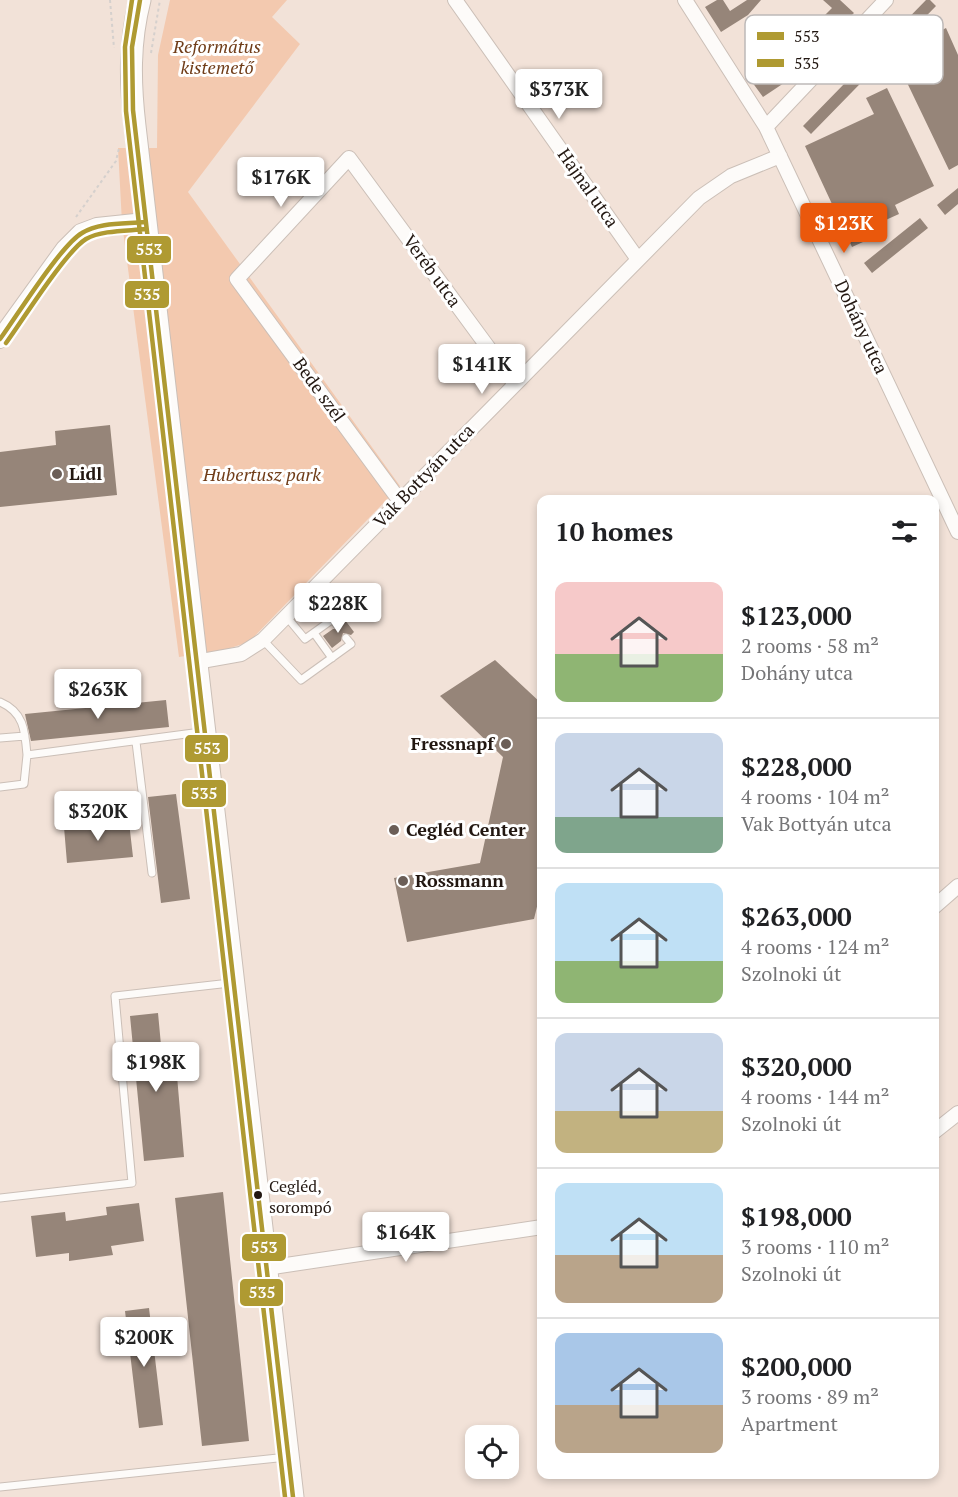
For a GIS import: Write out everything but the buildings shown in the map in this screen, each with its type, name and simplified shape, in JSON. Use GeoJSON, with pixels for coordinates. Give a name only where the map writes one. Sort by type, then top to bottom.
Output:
{"type":"FeatureCollection","features":[{"type":"Feature","properties":{"kind":"main road"},"geometry":{"type":"LineString","coordinates":[[140,0],[134,26],[130,71],[145,222],[293,1497]]}},
{"type":"Feature","properties":{"kind":"main road"},"geometry":{"type":"LineString","coordinates":[[0,339],[65,249],[81,233],[98,227],[145,222]]}},
{"type":"Feature","properties":{"kind":"street","name":"Hajnal utca"},"geometry":{"type":"LineString","coordinates":[[455,0],[637,258]]}},
{"type":"Feature","properties":{"kind":"street","name":"Dohány utca"},"geometry":{"type":"LineString","coordinates":[[685,0],[766,127],[958,532]]}},
{"type":"Feature","properties":{"kind":"street"},"geometry":{"type":"LineString","coordinates":[[872,15],[886,0]]}},
{"type":"Feature","properties":{"kind":"street"},"geometry":{"type":"LineString","coordinates":[[766,127],[807,84]]}},
{"type":"Feature","properties":{"kind":"street","name":"Vak Bottyán utca"},"geometry":{"type":"LineString","coordinates":[[196,662],[241,654],[263,640],[637,258],[715,185],[780,156]]}},
{"type":"Feature","properties":{"kind":"street","name":"Veréb utca"},"geometry":{"type":"LineString","coordinates":[[237,279],[349,158],[515,384]]}},
{"type":"Feature","properties":{"kind":"street","name":"Bede szél"},"geometry":{"type":"LineString","coordinates":[[237,279],[400,501]]}},
{"type":"Feature","properties":{"kind":"street"},"geometry":{"type":"LineString","coordinates":[[939,903],[958,886]]}},
{"type":"Feature","properties":{"kind":"street"},"geometry":{"type":"LineString","coordinates":[[939,1128],[958,1113]]}},
{"type":"Feature","properties":{"kind":"street"},"geometry":{"type":"LineString","coordinates":[[266,1268],[537,1228]]}},
{"type":"Feature","properties":{"kind":"lane"},"geometry":{"type":"LineString","coordinates":[[286,616],[305,639],[325,629],[333,619],[337,625]]}},
{"type":"Feature","properties":{"kind":"lane"},"geometry":{"type":"LineString","coordinates":[[314,633],[332,658]]}},
{"type":"Feature","properties":{"kind":"lane"},"geometry":{"type":"LineString","coordinates":[[263,640],[301,680],[332,658],[339,648],[351,644],[346,638]]}},
{"type":"Feature","properties":{"kind":"lane"},"geometry":{"type":"LineString","coordinates":[[0,702],[18,714],[25,726],[27,755],[24,784],[0,787]]}},
{"type":"Feature","properties":{"kind":"lane"},"geometry":{"type":"LineString","coordinates":[[27,755],[204,732]]}},
{"type":"Feature","properties":{"kind":"lane"},"geometry":{"type":"LineString","coordinates":[[0,738],[25,736]]}},
{"type":"Feature","properties":{"kind":"lane"},"geometry":{"type":"LineString","coordinates":[[136,742],[152,873]]}},
{"type":"Feature","properties":{"kind":"lane"},"geometry":{"type":"LineString","coordinates":[[0,1198],[132,1183],[115,996],[233,983]]}},
{"type":"Feature","properties":{"kind":"lane"},"geometry":{"type":"LineString","coordinates":[[0,1487],[288,1457]]}},
{"type":"Feature","properties":{"kind":"green space","name":"Hubertusz park"},"geometry":{"type":"Polygon","coordinates":[[[170,0],[287,0],[272,17],[300,44],[188,192],[400,486],[249,642],[224,650],[179,657],[122,223],[118,148],[157,148],[158,55],[170,0]]]}},
{"type":"Feature","properties":{"kind":"transit line","name":"535"},"geometry":{"type":"LineString","coordinates":[[132,0],[125,47],[126,111],[285,1497]]}},
{"type":"Feature","properties":{"kind":"transit line","name":"553"},"geometry":{"type":"LineString","coordinates":[[140,0],[132,47],[133,110],[293,1497]]}},
{"type":"Feature","properties":{"kind":"transit line","name":"553"},"geometry":{"type":"LineString","coordinates":[[0,339],[51,266],[73,240],[96,227],[145,222]]}},
{"type":"Feature","properties":{"kind":"transit line","name":"535"},"geometry":{"type":"LineString","coordinates":[[6,343],[56,271],[77,246],[92,236],[107,232],[146,229]]}},
{"type":"Feature","properties":{"kind":"place","name":"Lidl"},"geometry":{"type":"Point","coordinates":[57,474]}},
{"type":"Feature","properties":{"kind":"place","name":"Fressnapf"},"geometry":{"type":"Point","coordinates":[506,744]}},
{"type":"Feature","properties":{"kind":"place","name":"Cegléd Center"},"geometry":{"type":"Point","coordinates":[394,830]}},
{"type":"Feature","properties":{"kind":"place","name":"Rossmann"},"geometry":{"type":"Point","coordinates":[403,881]}},
{"type":"Feature","properties":{"kind":"place","name":"Cegléd, sorompó"},"geometry":{"type":"Point","coordinates":[258,1195]}},
{"type":"Feature","properties":{"kind":"park label","name":"Református kistemető"},"geometry":{"type":"Point","coordinates":[217,57]}}]}
